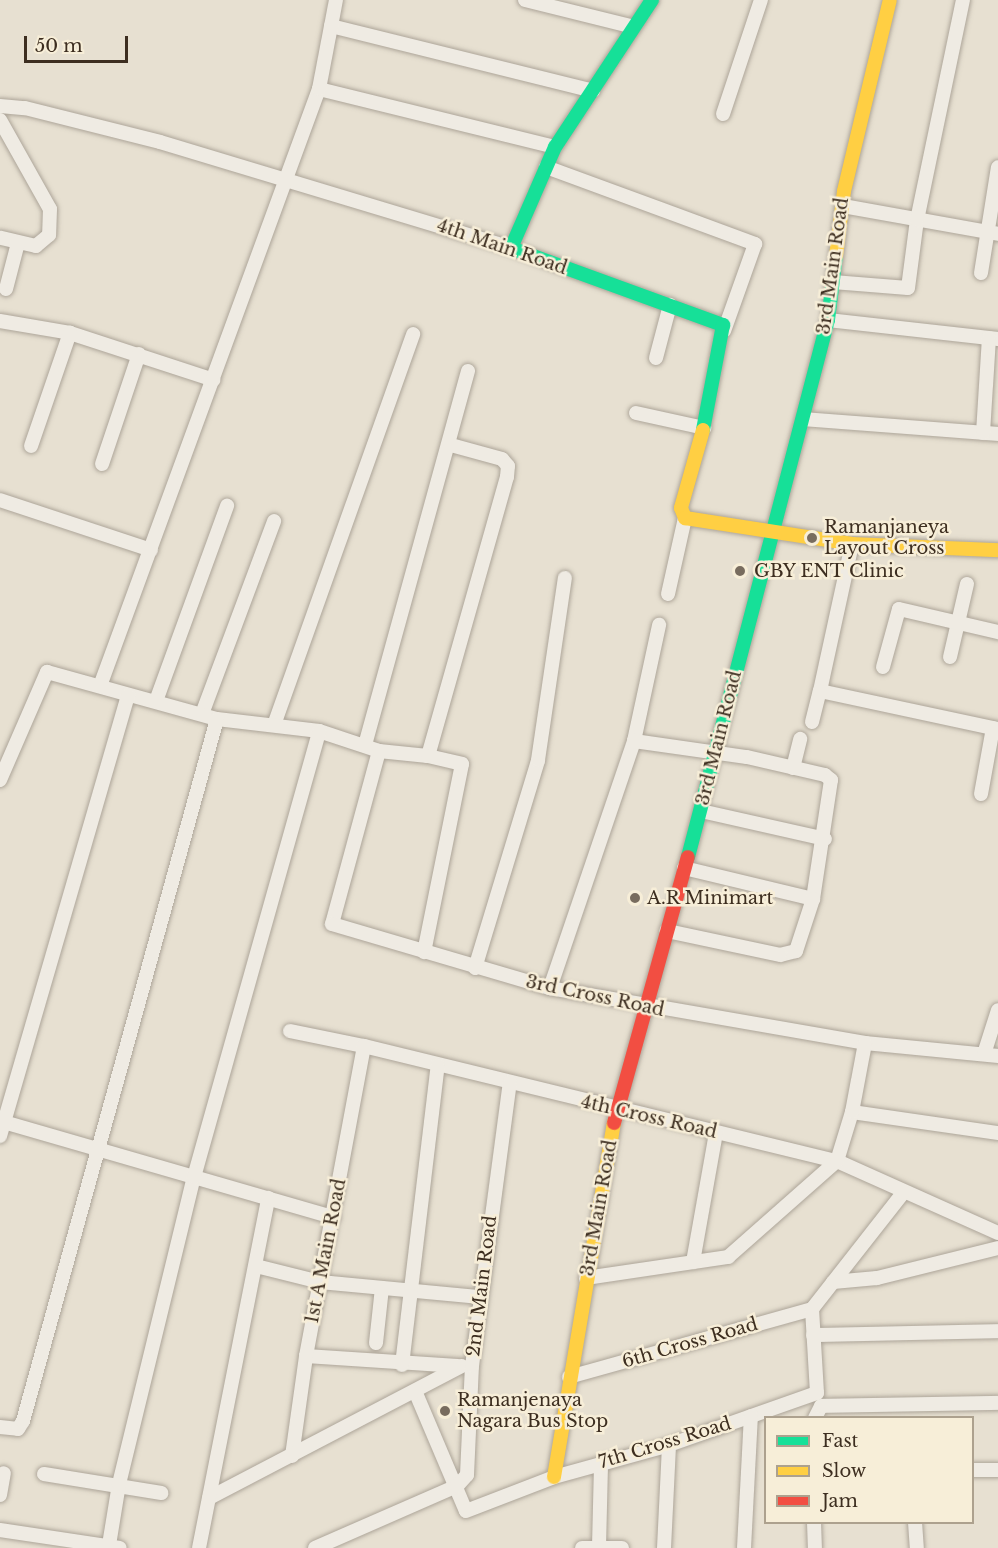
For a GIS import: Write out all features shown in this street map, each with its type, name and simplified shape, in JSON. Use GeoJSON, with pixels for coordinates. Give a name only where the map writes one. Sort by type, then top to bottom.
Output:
{"type":"FeatureCollection","features":[{"type":"Feature","properties":{"kind":"street"},"geometry":{"type":"LineString","coordinates":[[100,686],[320,89],[336,0]]}},
{"type":"Feature","properties":{"kind":"street"},"geometry":{"type":"LineString","coordinates":[[525,0],[634,27]]}},
{"type":"Feature","properties":{"kind":"street"},"geometry":{"type":"LineString","coordinates":[[512,248],[555,147],[652,0]]}},
{"type":"Feature","properties":{"kind":"street"},"geometry":{"type":"LineString","coordinates":[[723,114],[761,0]]}},
{"type":"Feature","properties":{"kind":"street","name":"3rd Main Road"},"geometry":{"type":"LineString","coordinates":[[555,1477],[569,1377],[616,1110],[717,754],[770,532],[803,420],[828,320],[843,206],[890,0]]}},
{"type":"Feature","properties":{"kind":"street"},"geometry":{"type":"LineString","coordinates":[[832,282],[908,288],[917,220],[963,0]]}},
{"type":"Feature","properties":{"kind":"street"},"geometry":{"type":"LineString","coordinates":[[331,26],[593,92]]}},
{"type":"Feature","properties":{"kind":"street"},"geometry":{"type":"LineString","coordinates":[[320,89],[555,147]]}},
{"type":"Feature","properties":{"kind":"street","name":"4th Main Road"},"geometry":{"type":"LineString","coordinates":[[0,106],[25,108],[126,134],[288,179],[512,248],[719,321],[724,331]]}},
{"type":"Feature","properties":{"kind":"street"},"geometry":{"type":"LineString","coordinates":[[0,120],[50,209],[49,235],[36,246],[0,238]]}},
{"type":"Feature","properties":{"kind":"street"},"geometry":{"type":"LineString","coordinates":[[546,167],[755,244],[724,331],[704,428],[681,508],[685,518],[668,594]]}},
{"type":"Feature","properties":{"kind":"street"},"geometry":{"type":"LineString","coordinates":[[981,273],[992,233],[998,167]]}},
{"type":"Feature","properties":{"kind":"street"},"geometry":{"type":"LineString","coordinates":[[843,206],[992,233]]}},
{"type":"Feature","properties":{"kind":"street"},"geometry":{"type":"LineString","coordinates":[[6,289],[18,243]]}},
{"type":"Feature","properties":{"kind":"street"},"geometry":{"type":"LineString","coordinates":[[656,358],[670,305]]}},
{"type":"Feature","properties":{"kind":"street"},"geometry":{"type":"LineString","coordinates":[[828,320],[994,338],[983,433]]}},
{"type":"Feature","properties":{"kind":"street"},"geometry":{"type":"LineString","coordinates":[[0,321],[70,333],[214,380]]}},
{"type":"Feature","properties":{"kind":"street"},"geometry":{"type":"LineString","coordinates":[[31,446],[70,333]]}},
{"type":"Feature","properties":{"kind":"street"},"geometry":{"type":"LineString","coordinates":[[274,725],[413,334]]}},
{"type":"Feature","properties":{"kind":"street"},"geometry":{"type":"LineString","coordinates":[[102,464],[139,354]]}},
{"type":"Feature","properties":{"kind":"street"},"geometry":{"type":"LineString","coordinates":[[365,745],[451,446],[468,372]]}},
{"type":"Feature","properties":{"kind":"street"},"geometry":{"type":"LineString","coordinates":[[636,413],[704,428]]}},
{"type":"Feature","properties":{"kind":"street"},"geometry":{"type":"LineString","coordinates":[[803,420],[998,434]]}},
{"type":"Feature","properties":{"kind":"street"},"geometry":{"type":"LineString","coordinates":[[428,756],[507,477],[508,466],[502,459],[451,446]]}},
{"type":"Feature","properties":{"kind":"street"},"geometry":{"type":"LineString","coordinates":[[0,500],[151,550]]}},
{"type":"Feature","properties":{"kind":"street"},"geometry":{"type":"LineString","coordinates":[[156,701],[227,506]]}},
{"type":"Feature","properties":{"kind":"street"},"geometry":{"type":"LineString","coordinates":[[685,518],[852,544],[998,550]]}},
{"type":"Feature","properties":{"kind":"street"},"geometry":{"type":"LineString","coordinates":[[202,714],[273,521]]}},
{"type":"Feature","properties":{"kind":"street"},"geometry":{"type":"LineString","coordinates":[[813,722],[852,544]]}},
{"type":"Feature","properties":{"kind":"street"},"geometry":{"type":"LineString","coordinates":[[475,968],[538,760],[565,578]]}},
{"type":"Feature","properties":{"kind":"street"},"geometry":{"type":"LineString","coordinates":[[950,657],[967,584]]}},
{"type":"Feature","properties":{"kind":"street"},"geometry":{"type":"LineString","coordinates":[[883,667],[898,610],[960,621],[998,632]]}},
{"type":"Feature","properties":{"kind":"street"},"geometry":{"type":"LineString","coordinates":[[550,988],[634,741],[659,625]]}},
{"type":"Feature","properties":{"kind":"street"},"geometry":{"type":"LineString","coordinates":[[0,780],[47,672],[216,719],[319,731],[379,751],[428,756],[462,765],[424,952]]}},
{"type":"Feature","properties":{"kind":"street"},"geometry":{"type":"LineString","coordinates":[[820,691],[995,728],[981,794]]}},
{"type":"Feature","properties":{"kind":"street"},"geometry":{"type":"LineString","coordinates":[[0,1136],[2,1121],[128,695]]}},
{"type":"Feature","properties":{"kind":"street"},"geometry":{"type":"LineString","coordinates":[[0,1427],[18,1430],[22,1421],[216,719]]}},
{"type":"Feature","properties":{"kind":"street"},"geometry":{"type":"LineString","coordinates":[[0,1530],[114,1547],[119,1484],[194,1177],[319,731]]}},
{"type":"Feature","properties":{"kind":"street"},"geometry":{"type":"LineString","coordinates":[[793,768],[800,739]]}},
{"type":"Feature","properties":{"kind":"street"},"geometry":{"type":"LineString","coordinates":[[634,741],[793,768],[825,775],[831,780],[825,839],[813,899],[800,943],[790,955],[667,931]]}},
{"type":"Feature","properties":{"kind":"street","name":"3rd Cross Road"},"geometry":{"type":"LineString","coordinates":[[379,751],[332,924],[475,968],[550,988],[646,1008],[865,1043],[991,1055]]}},
{"type":"Feature","properties":{"kind":"street"},"geometry":{"type":"LineString","coordinates":[[701,811],[825,839]]}},
{"type":"Feature","properties":{"kind":"street"},"geometry":{"type":"LineString","coordinates":[[684,868],[813,899]]}},
{"type":"Feature","properties":{"kind":"street"},"geometry":{"type":"LineString","coordinates":[[991,1055],[998,1011]]}},
{"type":"Feature","properties":{"kind":"street","name":"4th Cross Road"},"geometry":{"type":"LineString","coordinates":[[290,1031],[364,1046],[616,1110],[837,1161],[903,1193],[998,1233]]}},
{"type":"Feature","properties":{"kind":"street"},"geometry":{"type":"LineString","coordinates":[[586,1278],[728,1257],[837,1161],[852,1112],[865,1043]]}},
{"type":"Feature","properties":{"kind":"street","name":"1st A Main Road"},"geometry":{"type":"LineString","coordinates":[[292,1456],[306,1356],[364,1046]]}},
{"type":"Feature","properties":{"kind":"street"},"geometry":{"type":"LineString","coordinates":[[402,1365],[438,1065]]}},
{"type":"Feature","properties":{"kind":"street","name":"2nd Main Road"},"geometry":{"type":"LineString","coordinates":[[457,1486],[468,1470],[467,1366],[480,1297],[510,1083]]}},
{"type":"Feature","properties":{"kind":"street"},"geometry":{"type":"LineString","coordinates":[[852,1112],[998,1133]]}},
{"type":"Feature","properties":{"kind":"street"},"geometry":{"type":"LineString","coordinates":[[2,1121],[333,1217]]}},
{"type":"Feature","properties":{"kind":"street"},"geometry":{"type":"LineString","coordinates":[[693,1263],[717,1133]]}},
{"type":"Feature","properties":{"kind":"street"},"geometry":{"type":"LineString","coordinates":[[812,1309],[903,1193]]}},
{"type":"Feature","properties":{"kind":"street"},"geometry":{"type":"LineString","coordinates":[[199,1548],[268,1198]]}},
{"type":"Feature","properties":{"kind":"street"},"geometry":{"type":"LineString","coordinates":[[833,1282],[877,1278],[998,1248]]}},
{"type":"Feature","properties":{"kind":"street"},"geometry":{"type":"LineString","coordinates":[[256,1266],[320,1282],[480,1297]]}},
{"type":"Feature","properties":{"kind":"street"},"geometry":{"type":"LineString","coordinates":[[376,1343],[382,1288]]}},
{"type":"Feature","properties":{"kind":"street","name":"6th Cross Road"},"geometry":{"type":"LineString","coordinates":[[569,1377],[812,1309]]}},
{"type":"Feature","properties":{"kind":"street","name":"7th Cross Road"},"geometry":{"type":"LineString","coordinates":[[457,1486],[466,1511],[555,1477],[669,1445],[817,1393],[819,1335],[812,1309]]}},
{"type":"Feature","properties":{"kind":"street"},"geometry":{"type":"LineString","coordinates":[[819,1335],[998,1331]]}},
{"type":"Feature","properties":{"kind":"street"},"geometry":{"type":"LineString","coordinates":[[306,1356],[402,1365],[467,1366]]}},
{"type":"Feature","properties":{"kind":"street"},"geometry":{"type":"LineString","coordinates":[[209,1498],[467,1366]]}},
{"type":"Feature","properties":{"kind":"street"},"geometry":{"type":"LineString","coordinates":[[315,1548],[457,1486],[415,1391]]}},
{"type":"Feature","properties":{"kind":"street"},"geometry":{"type":"LineString","coordinates":[[816,1416],[821,1406],[998,1403]]}},
{"type":"Feature","properties":{"kind":"street"},"geometry":{"type":"LineString","coordinates":[[744,1548],[750,1416]]}},
{"type":"Feature","properties":{"kind":"street"},"geometry":{"type":"LineString","coordinates":[[664,1548],[669,1445]]}},
{"type":"Feature","properties":{"kind":"street"},"geometry":{"type":"LineString","coordinates":[[599,1547],[601,1463]]}},
{"type":"Feature","properties":{"kind":"street"},"geometry":{"type":"LineString","coordinates":[[974,1470],[998,1470]]}},
{"type":"Feature","properties":{"kind":"street"},"geometry":{"type":"LineString","coordinates":[[0,1495],[4,1473]]}},
{"type":"Feature","properties":{"kind":"street"},"geometry":{"type":"LineString","coordinates":[[44,1474],[119,1484],[161,1493]]}},
{"type":"Feature","properties":{"kind":"street"},"geometry":{"type":"LineString","coordinates":[[814,1524],[815,1548]]}},
{"type":"Feature","properties":{"kind":"street"},"geometry":{"type":"LineString","coordinates":[[915,1524],[917,1548]]}},
{"type":"Feature","properties":{"kind":"street"},"geometry":{"type":"LineString","coordinates":[[582,1548],[622,1548]]}},
{"type":"Feature","properties":{"kind":"traffic: fast"},"geometry":{"type":"LineString","coordinates":[[652,0],[555,147],[511,248],[723,325],[703,430]]}},
{"type":"Feature","properties":{"kind":"traffic: fast"},"geometry":{"type":"LineString","coordinates":[[688,857],[828,320],[836,256]]}},
{"type":"Feature","properties":{"kind":"traffic: slow"},"geometry":{"type":"LineString","coordinates":[[836,256],[844,191],[890,0]]}},
{"type":"Feature","properties":{"kind":"traffic: slow"},"geometry":{"type":"LineString","coordinates":[[703,430],[681,508],[685,518],[852,544],[998,550]]}},
{"type":"Feature","properties":{"kind":"traffic: slow"},"geometry":{"type":"LineString","coordinates":[[554,1477],[614,1123]]}},
{"type":"Feature","properties":{"kind":"traffic: jam"},"geometry":{"type":"LineString","coordinates":[[614,1123],[688,857]]}},
{"type":"Feature","properties":{"kind":"place","name":"Ramanjaneya Layout Cross"},"geometry":{"type":"Point","coordinates":[812,538]}},
{"type":"Feature","properties":{"kind":"place","name":"GBY ENT Clinic"},"geometry":{"type":"Point","coordinates":[740,571]}},
{"type":"Feature","properties":{"kind":"place","name":"A.R Minimart"},"geometry":{"type":"Point","coordinates":[635,898]}},
{"type":"Feature","properties":{"kind":"place","name":"Ramanjenaya Nagara Bus Stop"},"geometry":{"type":"Point","coordinates":[445,1411]}}]}
